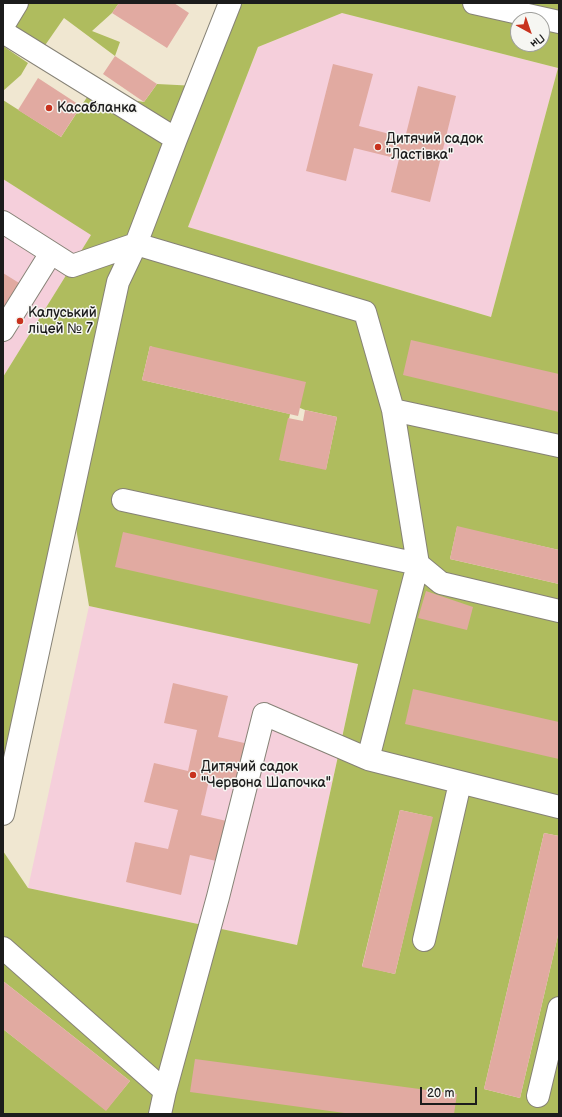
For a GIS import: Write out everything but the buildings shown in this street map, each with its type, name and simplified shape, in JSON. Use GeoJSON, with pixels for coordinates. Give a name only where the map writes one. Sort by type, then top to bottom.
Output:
{"type":"FeatureCollection","features":[{"type":"Feature","properties":{"kind":"lane"},"geometry":{"type":"LineString","coordinates":[[3,26],[17,3]]}},
{"type":"Feature","properties":{"kind":"lane"},"geometry":{"type":"LineString","coordinates":[[3,814],[118,282],[136,244],[230,3]]}},
{"type":"Feature","properties":{"kind":"lane"},"geometry":{"type":"LineString","coordinates":[[474,3],[559,22]]}},
{"type":"Feature","properties":{"kind":"lane"},"geometry":{"type":"LineString","coordinates":[[3,32],[176,139]]}},
{"type":"Feature","properties":{"kind":"lane"},"geometry":{"type":"LineString","coordinates":[[3,222],[72,266],[136,244],[365,312],[393,410],[418,564],[368,759]]}},
{"type":"Feature","properties":{"kind":"lane"},"geometry":{"type":"LineString","coordinates":[[3,330],[52,253]]}},
{"type":"Feature","properties":{"kind":"lane"},"geometry":{"type":"LineString","coordinates":[[393,410],[559,446]]}},
{"type":"Feature","properties":{"kind":"lane"},"geometry":{"type":"LineString","coordinates":[[123,500],[418,564],[441,583],[559,611]]}},
{"type":"Feature","properties":{"kind":"lane"},"geometry":{"type":"LineString","coordinates":[[160,1114],[218,897],[264,714],[368,759],[559,807]]}},
{"type":"Feature","properties":{"kind":"lane"},"geometry":{"type":"LineString","coordinates":[[424,940],[460,783]]}},
{"type":"Feature","properties":{"kind":"lane"},"geometry":{"type":"LineString","coordinates":[[3,948],[165,1091]]}},
{"type":"Feature","properties":{"kind":"lane"},"geometry":{"type":"LineString","coordinates":[[538,1096],[559,1008]]}},
{"type":"Feature","properties":{"kind":"shaded area","name":"Дитячий садок \"Ластівка\""},"geometry":{"type":"Polygon","coordinates":[[[342,13],[558,68],[491,317],[188,227],[258,47],[342,13]]]}},
{"type":"Feature","properties":{"kind":"shaded area","name":"Калуський ліцей № 7"},"geometry":{"type":"Polygon","coordinates":[[[3,179],[92,234],[3,377],[3,179]]]}},
{"type":"Feature","properties":{"kind":"shaded area","name":"Дитячий садок \"Червона Шапочка\""},"geometry":{"type":"Polygon","coordinates":[[[89,606],[358,663],[297,945],[28,888],[89,606]]]}},
{"type":"Feature","properties":{"kind":"green space"},"geometry":{"type":"Polygon","coordinates":[[[17,3],[119,3],[112,13],[92,31],[120,42],[115,56],[64,18],[39,54],[3,32],[17,3]]]}},
{"type":"Feature","properties":{"kind":"green space"},"geometry":{"type":"Polygon","coordinates":[[[231,3],[559,3],[559,550],[457,527],[450,559],[559,584],[559,836],[544,833],[484,1089],[520,1098],[559,931],[559,1114],[3,1114],[3,1029],[106,1110],[130,1081],[3,981],[3,851],[28,888],[297,945],[358,664],[89,606],[71,498],[3,814],[3,377],[91,235],[3,179],[3,100],[61,137],[93,88],[128,109],[138,101],[144,102],[157,84],[197,86],[231,3]],[[342,13],[258,47],[188,227],[491,317],[558,68],[342,13]],[[150,346],[142,380],[290,414],[280,460],[326,469],[337,417],[305,410],[150,346]],[[400,810],[362,966],[395,974],[432,817],[400,810]]]}},
{"type":"Feature","properties":{"kind":"green space"},"geometry":{"type":"Polygon","coordinates":[[[3,46],[28,63],[21,75],[3,91],[3,46]]]}},
{"type":"Feature","properties":{"kind":"place","name":"Касабланка"},"geometry":{"type":"Point","coordinates":[49,108]}},
{"type":"Feature","properties":{"kind":"place","name":"Дитячий садок \"Ластівка\""},"geometry":{"type":"Point","coordinates":[378,147]}},
{"type":"Feature","properties":{"kind":"place","name":"Калуський ліцей № 7"},"geometry":{"type":"Point","coordinates":[20,321]}},
{"type":"Feature","properties":{"kind":"place","name":"Дитячий садок \"Червона Шапочка\""},"geometry":{"type":"Point","coordinates":[193,775]}}]}
